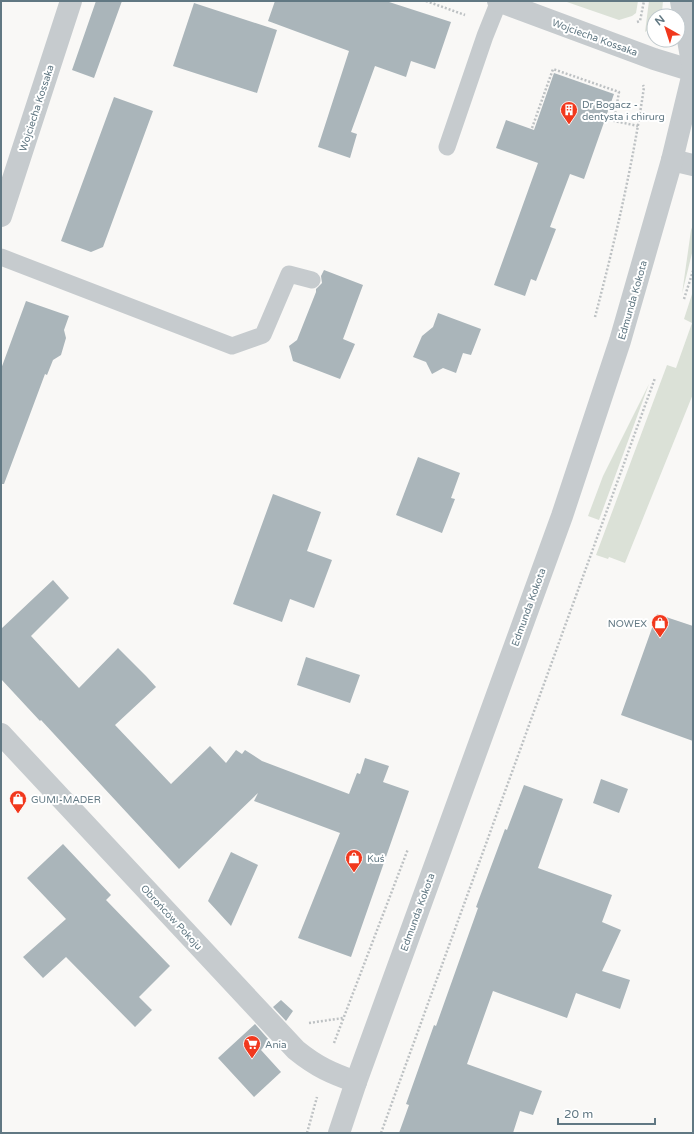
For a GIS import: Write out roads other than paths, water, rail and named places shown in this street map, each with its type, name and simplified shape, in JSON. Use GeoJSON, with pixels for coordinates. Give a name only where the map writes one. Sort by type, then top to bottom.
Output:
{"type":"FeatureCollection","features":[{"type":"Feature","properties":{"kind":"street","name":"Wojciecha Kossaka"},"geometry":{"type":"LineString","coordinates":[[1,216],[71,1]]}},
{"type":"Feature","properties":{"kind":"street","name":"Wojciecha Kossaka"},"geometry":{"type":"LineString","coordinates":[[498,1],[647,56],[693,71]]}},
{"type":"Feature","properties":{"kind":"street","name":"Edmunda Kokota"},"geometry":{"type":"LineString","coordinates":[[339,1133],[356,1082],[562,516],[620,341],[683,162],[693,71],[681,1]]}},
{"type":"Feature","properties":{"kind":"street","name":"Obrońców Pokoju"},"geometry":{"type":"LineString","coordinates":[[1,734],[296,1050],[311,1062],[325,1070],[356,1082]]}},
{"type":"Feature","properties":{"kind":"lane"},"geometry":{"type":"LineString","coordinates":[[447,147],[498,1]]}},
{"type":"Feature","properties":{"kind":"lane"},"geometry":{"type":"LineString","coordinates":[[1,256],[232,346],[263,335],[289,274],[312,280]]}},
{"type":"Feature","properties":{"kind":"place","name":"Dr Bogacz - dentysta i chirurg"},"geometry":{"type":"Point","coordinates":[569,125]}},
{"type":"Feature","properties":{"kind":"place","name":"NOWEX"},"geometry":{"type":"Point","coordinates":[660,638]}},
{"type":"Feature","properties":{"kind":"place","name":"GUMI-MADER"},"geometry":{"type":"Point","coordinates":[18,814]}},
{"type":"Feature","properties":{"kind":"place","name":"Kuś"},"geometry":{"type":"Point","coordinates":[354,873]}},
{"type":"Feature","properties":{"kind":"place","name":"Ania"},"geometry":{"type":"Point","coordinates":[252,1059]}}]}
